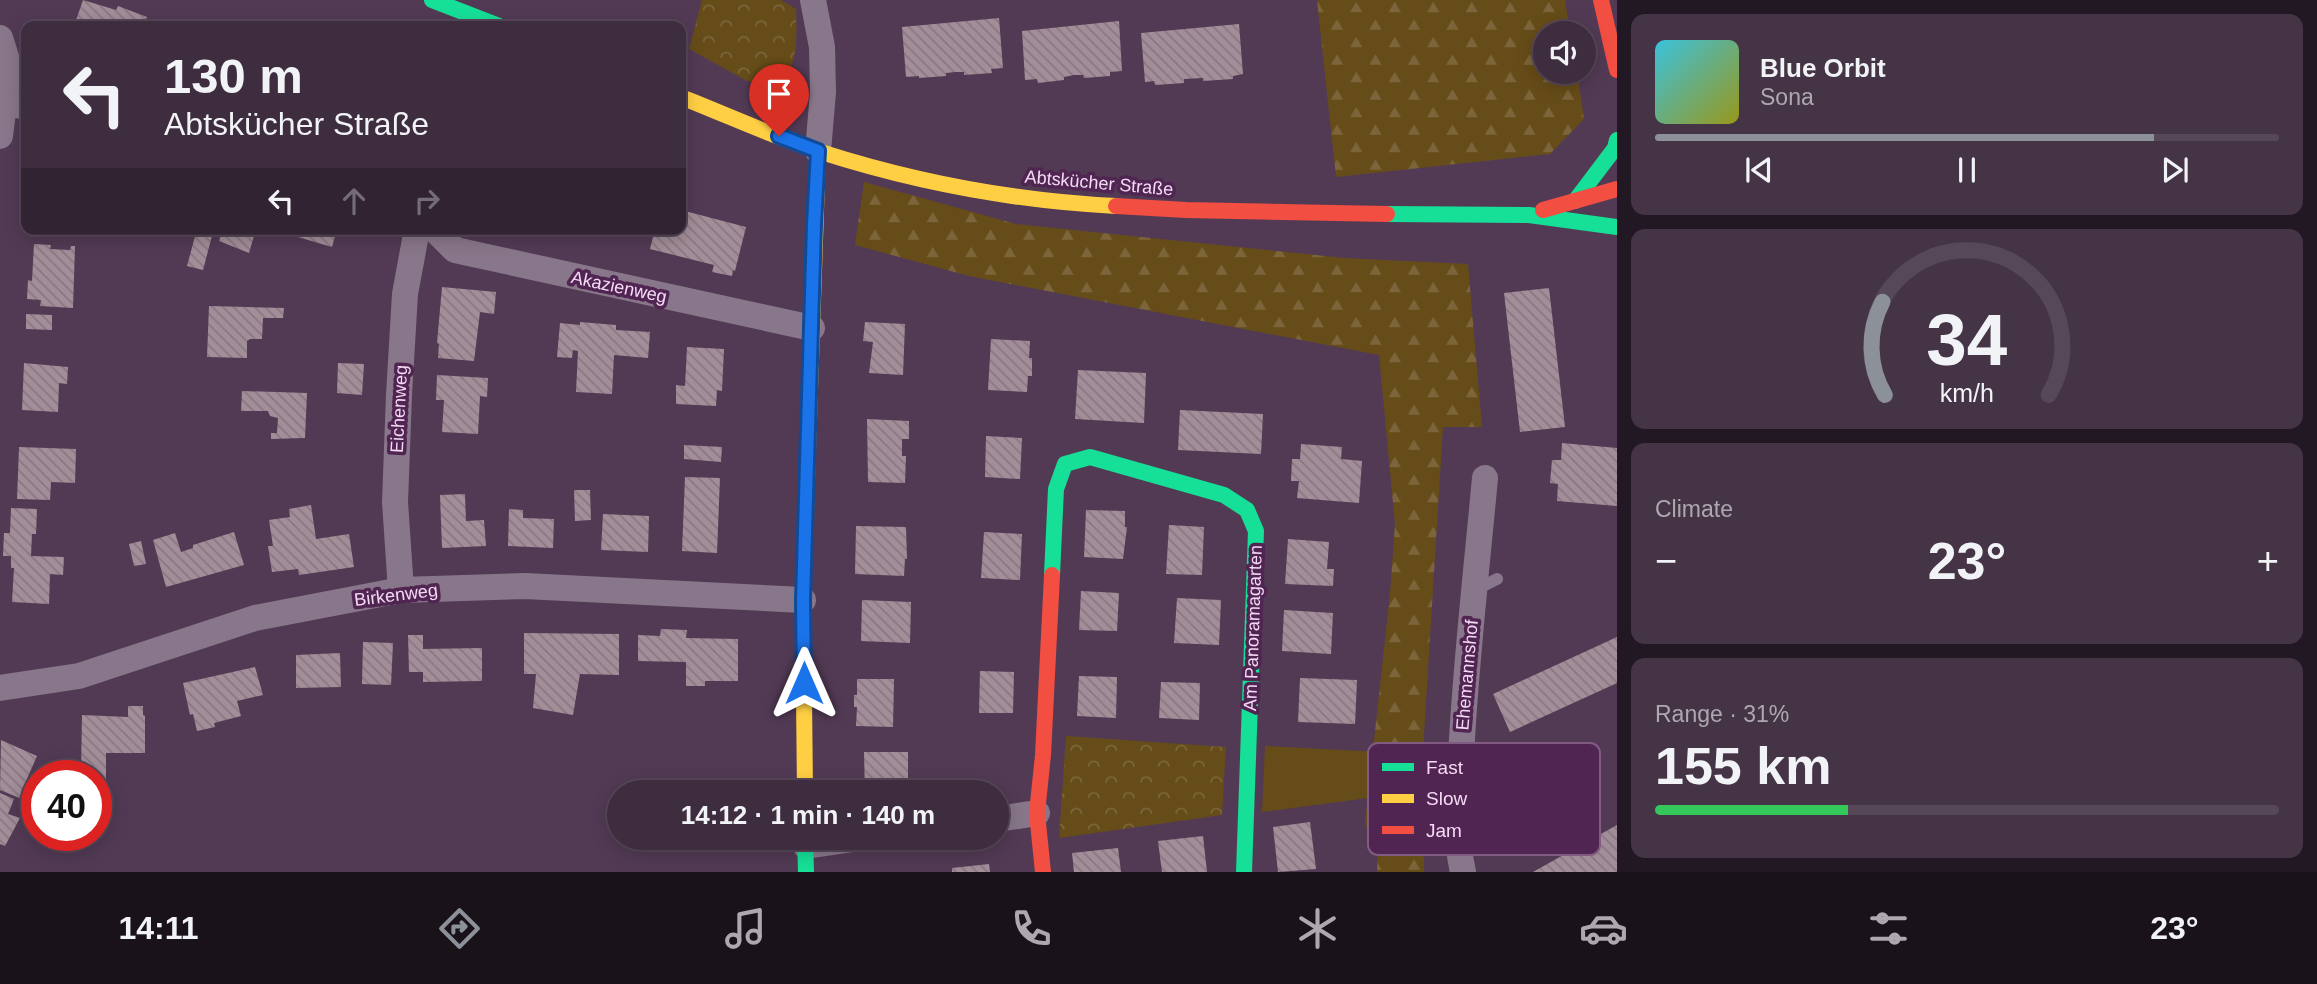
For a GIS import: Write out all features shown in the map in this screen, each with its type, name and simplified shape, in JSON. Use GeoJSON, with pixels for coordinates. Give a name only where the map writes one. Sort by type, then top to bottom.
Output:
{"type":"FeatureCollection","features":[{"type":"Feature","properties":{"kind":"street"},"geometry":{"type":"LineString","coordinates":[[432,0],[486,21]]}},
{"type":"Feature","properties":{"kind":"street"},"geometry":{"type":"LineString","coordinates":[[805,780],[803,600],[813,240],[823,92],[821,47],[813,0]]}},
{"type":"Feature","properties":{"kind":"street"},"geometry":{"type":"LineString","coordinates":[[1601,0],[1617,70]]}},
{"type":"Feature","properties":{"kind":"street"},"geometry":{"type":"LineString","coordinates":[[0,38],[9,66],[15,105],[0,136]]}},
{"type":"Feature","properties":{"kind":"street","name":"Abtskücher Straße"},"geometry":{"type":"LineString","coordinates":[[686,99],[818,151],[884,171],[1077,204],[1186,211],[1529,215],[1617,227]]}},
{"type":"Feature","properties":{"kind":"street"},"geometry":{"type":"LineString","coordinates":[[1575,201],[1615,148],[1617,140]]}},
{"type":"Feature","properties":{"kind":"street","name":"Abtskücher Straße"},"geometry":{"type":"LineString","coordinates":[[1529,215],[1617,190]]}},
{"type":"Feature","properties":{"kind":"street","name":"Eichenweg"},"geometry":{"type":"LineString","coordinates":[[401,590],[395,502],[398,395],[405,294],[416,235]]}},
{"type":"Feature","properties":{"kind":"street","name":"Akazienweg"},"geometry":{"type":"LineString","coordinates":[[441,235],[455,250],[812,328]]}},
{"type":"Feature","properties":{"kind":"street","name":"Am Panoramagarten"},"geometry":{"type":"LineString","coordinates":[[1043,872],[1037,813],[1043,755],[1056,489],[1065,464],[1090,457],[1224,495],[1247,510],[1256,531],[1244,872]]}},
{"type":"Feature","properties":{"kind":"street","name":"Ehemannshof"},"geometry":{"type":"LineString","coordinates":[[1462,743],[1465,687],[1485,584],[1485,478]]}},
{"type":"Feature","properties":{"kind":"street","name":"Birkenweg"},"geometry":{"type":"LineString","coordinates":[[0,688],[79,676],[255,618],[401,590],[525,586],[803,600]]}},
{"type":"Feature","properties":{"kind":"street"},"geometry":{"type":"LineString","coordinates":[[1009,817],[1037,813]]}},
{"type":"Feature","properties":{"kind":"green space"},"geometry":{"type":"Polygon","coordinates":[[[702,0],[781,0],[796,9],[795,50],[791,68],[781,88],[747,81],[689,49],[702,0]]]}},
{"type":"Feature","properties":{"kind":"green space"},"geometry":{"type":"Polygon","coordinates":[[[1317,0],[1565,0],[1568,21],[1533,21],[1533,84],[1579,84],[1584,119],[1550,154],[1336,177],[1317,0]]]}},
{"type":"Feature","properties":{"kind":"green space"},"geometry":{"type":"Polygon","coordinates":[[[864,182],[1016,224],[1344,258],[1468,264],[1482,427],[1443,427],[1423,743],[1374,743],[1395,524],[1379,355],[969,276],[855,245],[864,182]]]}},
{"type":"Feature","properties":{"kind":"green space"},"geometry":{"type":"Polygon","coordinates":[[[1066,736],[1226,747],[1222,815],[1059,838],[1066,736]]]}},
{"type":"Feature","properties":{"kind":"green space"},"geometry":{"type":"Polygon","coordinates":[[[1265,746],[1368,751],[1368,798],[1262,812],[1265,746]]]}},
{"type":"Feature","properties":{"kind":"green space"},"geometry":{"type":"Polygon","coordinates":[[[1368,796],[1368,830],[1365,824],[1368,796]]]}},
{"type":"Feature","properties":{"kind":"green space"},"geometry":{"type":"Polygon","coordinates":[[[1378,855],[1424,855],[1424,872],[1377,872],[1378,855]]]}},
{"type":"Feature","properties":{"kind":"building"},"geometry":{"type":"Polygon","coordinates":[[[83,0],[116,10],[118,6],[147,17],[145,21],[76,21],[83,0]]]}},
{"type":"Feature","properties":{"kind":"building"},"geometry":{"type":"Polygon","coordinates":[[[999,18],[1003,68],[991,69],[992,73],[964,75],[964,72],[955,72],[946,73],[946,76],[906,77],[902,27],[999,18]]]}},
{"type":"Feature","properties":{"kind":"building"},"geometry":{"type":"Polygon","coordinates":[[[1119,21],[1122,71],[1110,72],[1110,76],[1084,78],[1083,75],[1074,75],[1064,77],[1064,80],[1038,83],[1037,79],[1025,80],[1022,31],[1119,21]]]}},
{"type":"Feature","properties":{"kind":"building"},"geometry":{"type":"Polygon","coordinates":[[[1239,24],[1243,74],[1233,76],[1233,79],[1184,79],[1184,83],[1155,85],[1154,81],[1145,82],[1141,33],[1239,24]]]}},
{"type":"Feature","properties":{"kind":"building"},"geometry":{"type":"Polygon","coordinates":[[[686,211],[746,227],[732,276],[712,272],[714,265],[650,249],[654,235],[686,235],[686,211]]]}},
{"type":"Feature","properties":{"kind":"building"},"geometry":{"type":"Polygon","coordinates":[[[195,235],[212,235],[203,270],[187,266],[195,235]]]}},
{"type":"Feature","properties":{"kind":"building"},"geometry":{"type":"Polygon","coordinates":[[[221,235],[254,235],[249,253],[219,241],[221,235]]]}},
{"type":"Feature","properties":{"kind":"building"},"geometry":{"type":"Polygon","coordinates":[[[291,235],[335,235],[332,247],[291,235]]]}},
{"type":"Feature","properties":{"kind":"building"},"geometry":{"type":"Polygon","coordinates":[[[34,244],[51,245],[50,249],[70,250],[71,246],[75,246],[73,308],[40,306],[41,300],[27,299],[28,280],[32,281],[34,244]]]}},
{"type":"Feature","properties":{"kind":"building"},"geometry":{"type":"Polygon","coordinates":[[[442,287],[496,292],[494,314],[480,312],[474,361],[438,358],[442,287]]]}},
{"type":"Feature","properties":{"kind":"building"},"geometry":{"type":"Polygon","coordinates":[[[1549,288],[1565,427],[1520,432],[1504,293],[1549,288]]]}},
{"type":"Feature","properties":{"kind":"building"},"geometry":{"type":"Polygon","coordinates":[[[209,306],[284,308],[283,318],[263,318],[262,339],[247,341],[247,358],[207,357],[209,306]]]}},
{"type":"Feature","properties":{"kind":"building"},"geometry":{"type":"Polygon","coordinates":[[[26,314],[52,315],[52,330],[26,329],[26,314]]]}},
{"type":"Feature","properties":{"kind":"building"},"geometry":{"type":"Polygon","coordinates":[[[580,322],[616,325],[616,330],[650,332],[648,358],[614,355],[612,394],[576,392],[578,351],[573,350],[572,358],[557,357],[560,323],[580,325],[580,322]]]}},
{"type":"Feature","properties":{"kind":"building"},"geometry":{"type":"Polygon","coordinates":[[[865,322],[905,324],[903,375],[869,373],[873,342],[863,341],[865,322]]]}},
{"type":"Feature","properties":{"kind":"building"},"geometry":{"type":"Polygon","coordinates":[[[991,339],[1030,341],[1032,376],[1028,376],[1027,392],[988,390],[991,339]]]}},
{"type":"Feature","properties":{"kind":"building"},"geometry":{"type":"Polygon","coordinates":[[[687,347],[724,349],[722,391],[717,390],[716,406],[676,404],[676,385],[685,386],[687,347]]]}},
{"type":"Feature","properties":{"kind":"building"},"geometry":{"type":"Polygon","coordinates":[[[24,363],[68,367],[67,384],[59,383],[58,412],[22,410],[24,363]]]}},
{"type":"Feature","properties":{"kind":"building"},"geometry":{"type":"Polygon","coordinates":[[[338,363],[364,364],[362,395],[337,393],[338,363]]]}},
{"type":"Feature","properties":{"kind":"building"},"geometry":{"type":"Polygon","coordinates":[[[1078,370],[1146,373],[1144,423],[1075,419],[1078,370]]]}},
{"type":"Feature","properties":{"kind":"building"},"geometry":{"type":"Polygon","coordinates":[[[437,375],[488,378],[487,397],[480,396],[478,434],[442,432],[444,400],[436,400],[437,375]]]}},
{"type":"Feature","properties":{"kind":"building"},"geometry":{"type":"Polygon","coordinates":[[[242,391],[307,393],[305,438],[271,439],[271,433],[277,433],[278,418],[270,416],[268,411],[241,411],[242,391]]]}},
{"type":"Feature","properties":{"kind":"building"},"geometry":{"type":"Polygon","coordinates":[[[1180,410],[1263,414],[1261,454],[1178,450],[1180,410]]]}},
{"type":"Feature","properties":{"kind":"building"},"geometry":{"type":"Polygon","coordinates":[[[867,419],[909,421],[909,439],[902,439],[902,456],[906,456],[905,483],[868,482],[867,419]]]}},
{"type":"Feature","properties":{"kind":"building"},"geometry":{"type":"Polygon","coordinates":[[[986,436],[1022,438],[1020,479],[985,477],[986,436]]]}},
{"type":"Feature","properties":{"kind":"building"},"geometry":{"type":"Polygon","coordinates":[[[1562,443],[1617,448],[1617,506],[1557,501],[1558,484],[1550,483],[1552,460],[1561,460],[1562,443]]]}},
{"type":"Feature","properties":{"kind":"building"},"geometry":{"type":"Polygon","coordinates":[[[1301,444],[1342,447],[1341,459],[1362,461],[1359,503],[1297,498],[1299,481],[1291,481],[1292,459],[1300,459],[1301,444]]]}},
{"type":"Feature","properties":{"kind":"building"},"geometry":{"type":"Polygon","coordinates":[[[684,445],[722,447],[721,462],[684,459],[684,445]]]}},
{"type":"Feature","properties":{"kind":"building"},"geometry":{"type":"Polygon","coordinates":[[[19,447],[76,449],[75,483],[51,482],[50,500],[17,499],[19,447]]]}},
{"type":"Feature","properties":{"kind":"building"},"geometry":{"type":"Polygon","coordinates":[[[685,477],[720,478],[717,553],[682,551],[685,477]]]}},
{"type":"Feature","properties":{"kind":"building"},"geometry":{"type":"Polygon","coordinates":[[[574,490],[590,490],[591,520],[575,521],[574,490]]]}},
{"type":"Feature","properties":{"kind":"building"},"geometry":{"type":"Polygon","coordinates":[[[465,494],[466,521],[484,520],[486,546],[442,548],[440,495],[465,494]]]}},
{"type":"Feature","properties":{"kind":"building"},"geometry":{"type":"Polygon","coordinates":[[[311,505],[316,539],[349,534],[354,567],[299,575],[298,569],[272,572],[268,546],[273,546],[269,520],[290,517],[289,509],[311,505]]]}},
{"type":"Feature","properties":{"kind":"building"},"geometry":{"type":"Polygon","coordinates":[[[11,508],[37,509],[36,534],[32,534],[31,556],[64,557],[63,575],[50,574],[49,604],[12,602],[14,568],[11,568],[11,556],[3,556],[4,533],[10,533],[11,508]]]}},
{"type":"Feature","properties":{"kind":"building"},"geometry":{"type":"Polygon","coordinates":[[[509,509],[523,510],[523,518],[554,519],[553,548],[508,546],[509,509]]]}},
{"type":"Feature","properties":{"kind":"building"},"geometry":{"type":"Polygon","coordinates":[[[1086,510],[1125,511],[1127,527],[1123,559],[1084,557],[1086,510]]]}},
{"type":"Feature","properties":{"kind":"building"},"geometry":{"type":"Polygon","coordinates":[[[603,514],[649,516],[648,552],[601,550],[603,514]]]}},
{"type":"Feature","properties":{"kind":"building"},"geometry":{"type":"Polygon","coordinates":[[[1169,525],[1204,527],[1202,575],[1166,574],[1169,525]]]}},
{"type":"Feature","properties":{"kind":"building"},"geometry":{"type":"Polygon","coordinates":[[[856,526],[906,527],[907,559],[904,576],[855,574],[856,526]]]}},
{"type":"Feature","properties":{"kind":"building"},"geometry":{"type":"Polygon","coordinates":[[[234,532],[244,565],[166,587],[153,540],[175,533],[181,552],[193,548],[193,545],[234,532]]]}},
{"type":"Feature","properties":{"kind":"building"},"geometry":{"type":"Polygon","coordinates":[[[984,532],[1022,534],[1020,580],[981,578],[984,532]]]}},
{"type":"Feature","properties":{"kind":"building"},"geometry":{"type":"Polygon","coordinates":[[[1288,539],[1329,542],[1327,569],[1334,569],[1333,586],[1285,584],[1288,539]]]}},
{"type":"Feature","properties":{"kind":"building"},"geometry":{"type":"Polygon","coordinates":[[[141,541],[146,564],[134,566],[129,544],[141,541]]]}},
{"type":"Feature","properties":{"kind":"building"},"geometry":{"type":"Polygon","coordinates":[[[1081,591],[1119,593],[1117,631],[1079,630],[1081,591]]]}},
{"type":"Feature","properties":{"kind":"building"},"geometry":{"type":"Polygon","coordinates":[[[1177,598],[1221,600],[1219,645],[1174,643],[1177,598]]]}},
{"type":"Feature","properties":{"kind":"building"},"geometry":{"type":"Polygon","coordinates":[[[862,600],[911,602],[910,643],[861,641],[862,600]]]}},
{"type":"Feature","properties":{"kind":"building"},"geometry":{"type":"Polygon","coordinates":[[[1284,610],[1333,613],[1331,654],[1282,651],[1284,610]]]}},
{"type":"Feature","properties":{"kind":"building"},"geometry":{"type":"Polygon","coordinates":[[[661,629],[687,630],[686,638],[738,639],[738,681],[705,681],[705,686],[686,686],[686,662],[638,661],[638,635],[660,636],[661,629]]]}},
{"type":"Feature","properties":{"kind":"building"},"geometry":{"type":"Polygon","coordinates":[[[524,633],[619,634],[619,675],[580,674],[573,715],[533,708],[536,674],[524,674],[524,633]]]}},
{"type":"Feature","properties":{"kind":"building"},"geometry":{"type":"Polygon","coordinates":[[[408,635],[423,635],[423,649],[482,648],[482,681],[423,682],[423,672],[409,672],[408,635]]]}},
{"type":"Feature","properties":{"kind":"building"},"geometry":{"type":"Polygon","coordinates":[[[1617,637],[1617,683],[1510,732],[1493,694],[1617,637]]]}},
{"type":"Feature","properties":{"kind":"building"},"geometry":{"type":"Polygon","coordinates":[[[363,642],[393,643],[391,685],[362,684],[363,642]]]}},
{"type":"Feature","properties":{"kind":"building"},"geometry":{"type":"Polygon","coordinates":[[[340,653],[341,687],[296,688],[296,655],[340,653]]]}},
{"type":"Feature","properties":{"kind":"building"},"geometry":{"type":"Polygon","coordinates":[[[255,667],[263,695],[237,701],[241,716],[197,731],[193,714],[190,715],[183,683],[255,667]]]}},
{"type":"Feature","properties":{"kind":"building"},"geometry":{"type":"Polygon","coordinates":[[[980,671],[1014,672],[1013,713],[979,713],[980,671]]]}},
{"type":"Feature","properties":{"kind":"building"},"geometry":{"type":"Polygon","coordinates":[[[1079,676],[1117,677],[1116,718],[1077,716],[1079,676]]]}},
{"type":"Feature","properties":{"kind":"building"},"geometry":{"type":"Polygon","coordinates":[[[1300,678],[1357,680],[1355,724],[1298,722],[1300,678]]]}},
{"type":"Feature","properties":{"kind":"building"},"geometry":{"type":"Polygon","coordinates":[[[857,679],[894,679],[893,727],[856,726],[857,707],[854,707],[854,695],[857,695],[857,679]]]}},
{"type":"Feature","properties":{"kind":"building"},"geometry":{"type":"Polygon","coordinates":[[[1161,682],[1200,683],[1199,720],[1159,718],[1161,682]]]}},
{"type":"Feature","properties":{"kind":"building"},"geometry":{"type":"Polygon","coordinates":[[[128,706],[143,706],[145,753],[106,753],[106,760],[81,760],[82,715],[128,717],[128,706]]]}},
{"type":"Feature","properties":{"kind":"building"},"geometry":{"type":"Polygon","coordinates":[[[1,740],[37,756],[35,760],[21,760],[21,799],[0,790],[1,740]]]}},
{"type":"Feature","properties":{"kind":"building"},"geometry":{"type":"Polygon","coordinates":[[[864,752],[908,752],[908,780],[865,780],[864,752]]]}},
{"type":"Feature","properties":{"kind":"building"},"geometry":{"type":"Polygon","coordinates":[[[0,793],[14,799],[8,814],[20,818],[5,846],[0,844],[0,793]]]}},
{"type":"Feature","properties":{"kind":"building"},"geometry":{"type":"Polygon","coordinates":[[[1310,822],[1316,869],[1278,872],[1273,827],[1310,822]]]}},
{"type":"Feature","properties":{"kind":"building"},"geometry":{"type":"Polygon","coordinates":[[[1617,825],[1617,872],[1533,872],[1563,855],[1600,855],[1600,834],[1617,825]]]}},
{"type":"Feature","properties":{"kind":"building"},"geometry":{"type":"Polygon","coordinates":[[[1203,836],[1207,872],[1162,872],[1158,841],[1203,836]]]}},
{"type":"Feature","properties":{"kind":"building"},"geometry":{"type":"Polygon","coordinates":[[[1118,848],[1121,872],[1074,872],[1072,853],[1118,848]]]}},
{"type":"Feature","properties":{"kind":"building"},"geometry":{"type":"Polygon","coordinates":[[[989,864],[990,872],[952,872],[952,868],[989,864]]]}},
{"type":"Feature","properties":{"kind":"traffic: fast"},"geometry":{"type":"LineString","coordinates":[[432,0],[486,21]]}},
{"type":"Feature","properties":{"kind":"traffic: fast"},"geometry":{"type":"LineString","coordinates":[[1575,201],[1615,148],[1617,140]]}},
{"type":"Feature","properties":{"kind":"traffic: fast"},"geometry":{"type":"LineString","coordinates":[[1387,214],[1529,215],[1617,227]]}},
{"type":"Feature","properties":{"kind":"traffic: fast"},"geometry":{"type":"LineString","coordinates":[[1052,575],[1056,489],[1065,464],[1090,457],[1224,495],[1247,510],[1256,531],[1244,872]]}},
{"type":"Feature","properties":{"kind":"traffic: fast"},"geometry":{"type":"LineString","coordinates":[[805,850],[806,872]]}},
{"type":"Feature","properties":{"kind":"traffic: slow"},"geometry":{"type":"LineString","coordinates":[[686,99],[803,146],[893,172],[1004,195],[1116,206]]}},
{"type":"Feature","properties":{"kind":"traffic: slow"},"geometry":{"type":"LineString","coordinates":[[805,780],[803,600],[818,151]]}},
{"type":"Feature","properties":{"kind":"traffic: jam"},"geometry":{"type":"LineString","coordinates":[[1601,0],[1617,70]]}},
{"type":"Feature","properties":{"kind":"traffic: jam"},"geometry":{"type":"LineString","coordinates":[[1543,210],[1617,189]]}},
{"type":"Feature","properties":{"kind":"traffic: jam"},"geometry":{"type":"LineString","coordinates":[[1116,206],[1387,214]]}},
{"type":"Feature","properties":{"kind":"traffic: jam"},"geometry":{"type":"LineString","coordinates":[[1043,872],[1037,813],[1043,755],[1052,575]]}},
{"type":"Feature","properties":{"kind":"route"},"geometry":{"type":"LineString","coordinates":[[779,136],[818,151],[803,600],[804,683]]}}]}
